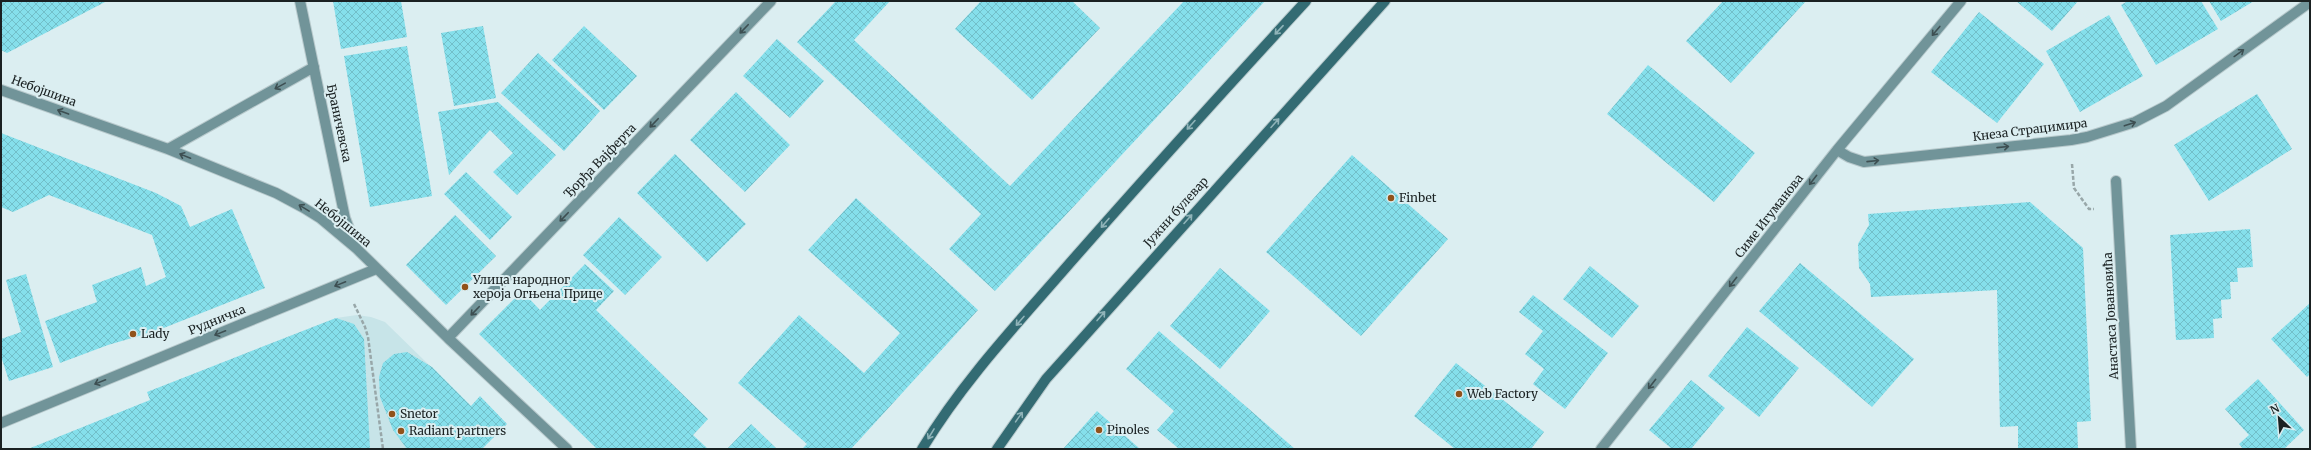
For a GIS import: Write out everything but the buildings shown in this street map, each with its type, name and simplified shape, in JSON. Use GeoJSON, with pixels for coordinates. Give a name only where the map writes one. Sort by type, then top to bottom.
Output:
{"type":"FeatureCollection","features":[{"type":"Feature","properties":{"kind":"main road"},"geometry":{"type":"LineString","coordinates":[[922,449],[940,419],[984,361],[1152,169],[1306,1]]}},
{"type":"Feature","properties":{"kind":"main road","name":"Јужни булевар"},"geometry":{"type":"LineString","coordinates":[[997,449],[1046,379],[1385,1]]}},
{"type":"Feature","properties":{"kind":"street","name":"Браничевска"},"geometry":{"type":"LineString","coordinates":[[300,1],[345,218],[357,249]]}},
{"type":"Feature","properties":{"kind":"street","name":"Ђорђа Вајферта"},"geometry":{"type":"LineString","coordinates":[[448,338],[771,1]]}},
{"type":"Feature","properties":{"kind":"street","name":"Симе Игуманова"},"geometry":{"type":"LineString","coordinates":[[1601,449],[1838,150],[1961,1]]}},
{"type":"Feature","properties":{"kind":"street","name":"Кнеза Страцимира"},"geometry":{"type":"LineString","coordinates":[[1838,150],[1849,157],[1864,162],[2087,137],[2128,124],[2166,106],[2310,2]]}},
{"type":"Feature","properties":{"kind":"street"},"geometry":{"type":"LineString","coordinates":[[168,149],[314,67]]}},
{"type":"Feature","properties":{"kind":"street","name":"Небојшина"},"geometry":{"type":"LineString","coordinates":[[1,90],[168,149],[276,192],[320,218],[357,249],[448,338],[567,449]]}},
{"type":"Feature","properties":{"kind":"street","name":"Анастаса Јовановића"},"geometry":{"type":"LineString","coordinates":[[2116,181],[2131,449]]}},
{"type":"Feature","properties":{"kind":"street","name":"Рудничка"},"geometry":{"type":"LineString","coordinates":[[1,423],[376,269]]}},
{"type":"Feature","properties":{"kind":"path"},"geometry":{"type":"LineString","coordinates":[[353,303],[365,327],[368,337],[383,449]]}},
{"type":"Feature","properties":{"kind":"shaded area"},"geometry":{"type":"Polygon","coordinates":[[[357,315],[371,317],[385,322],[471,406],[426,449],[277,449],[239,356],[336,318],[357,315]]]}},
{"type":"Feature","properties":{"kind":"place","name":"Finbet"},"geometry":{"type":"Point","coordinates":[1391,198]}},
{"type":"Feature","properties":{"kind":"place","name":"Улица народног хероја Огњена Прице"},"geometry":{"type":"Point","coordinates":[465,287]}},
{"type":"Feature","properties":{"kind":"place","name":"Lady"},"geometry":{"type":"Point","coordinates":[133,334]}},
{"type":"Feature","properties":{"kind":"place","name":"Web Factory"},"geometry":{"type":"Point","coordinates":[1459,394]}},
{"type":"Feature","properties":{"kind":"place","name":"Snetor"},"geometry":{"type":"Point","coordinates":[392,414]}},
{"type":"Feature","properties":{"kind":"place","name":"Pinoles"},"geometry":{"type":"Point","coordinates":[1099,430]}},
{"type":"Feature","properties":{"kind":"place","name":"Radiant partners"},"geometry":{"type":"Point","coordinates":[401,431]}}]}
